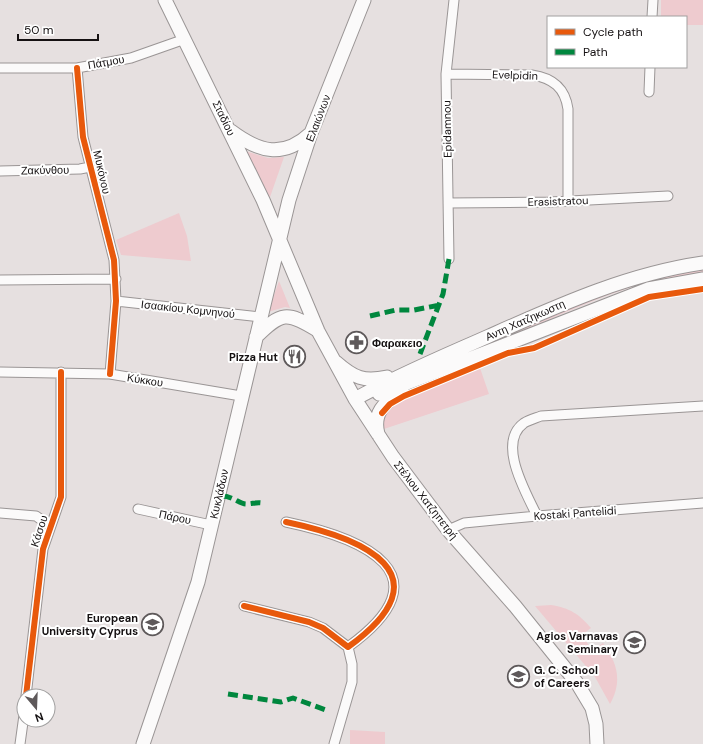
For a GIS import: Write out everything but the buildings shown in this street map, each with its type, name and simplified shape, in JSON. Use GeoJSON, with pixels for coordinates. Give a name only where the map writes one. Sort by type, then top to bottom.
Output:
{"type":"FeatureCollection","features":[{"type":"Feature","properties":{"kind":"main road","name":"Σταδίου"},"geometry":{"type":"LineString","coordinates":[[165,0],[230,130],[263,200],[278,239]]}},
{"type":"Feature","properties":{"kind":"main road","name":"Ελαιώνων"},"geometry":{"type":"LineString","coordinates":[[278,239],[311,133],[364,0]]}},
{"type":"Feature","properties":{"kind":"main road"},"geometry":{"type":"LineString","coordinates":[[230,130],[252,145],[275,151],[296,145],[311,133]]}},
{"type":"Feature","properties":{"kind":"main road","name":"Κυκλάδων"},"geometry":{"type":"LineString","coordinates":[[143,742],[198,582],[278,239]]}},
{"type":"Feature","properties":{"kind":"main road","name":"Στέλιου Χατζηπετρή"},"geometry":{"type":"LineString","coordinates":[[278,239],[317,330],[356,401],[381,440],[448,530],[516,606],[577,683],[592,708],[596,724],[597,744]]}},
{"type":"Feature","properties":{"kind":"main road","name":"Αντη Χατζηκωστη"},"geometry":{"type":"LineString","coordinates":[[356,401],[593,291],[648,273],[703,263]]}},
{"type":"Feature","properties":{"kind":"main road","name":"Αντη Χατζηκωστη"},"geometry":{"type":"LineString","coordinates":[[408,377],[648,289],[703,279]]}},
{"type":"Feature","properties":{"kind":"main road"},"geometry":{"type":"LineString","coordinates":[[256,337],[273,321],[282,317],[294,317],[317,330]]}},
{"type":"Feature","properties":{"kind":"main road"},"geometry":{"type":"LineString","coordinates":[[332,358],[345,369],[361,379],[408,377]]}},
{"type":"Feature","properties":{"kind":"main road"},"geometry":{"type":"LineString","coordinates":[[381,440],[376,427],[376,417],[379,411],[408,377]]}},
{"type":"Feature","properties":{"kind":"street","name":"Epidamnou"},"geometry":{"type":"LineString","coordinates":[[449,259],[446,74],[454,0]]}},
{"type":"Feature","properties":{"kind":"street"},"geometry":{"type":"LineString","coordinates":[[652,16],[653,0]]}},
{"type":"Feature","properties":{"kind":"street","name":"Πάτμου"},"geometry":{"type":"LineString","coordinates":[[0,68],[77,68],[131,58],[185,39]]}},
{"type":"Feature","properties":{"kind":"street","name":"Μυκόνου"},"geometry":{"type":"LineString","coordinates":[[77,68],[83,137],[114,260],[116,279]]}},
{"type":"Feature","properties":{"kind":"street"},"geometry":{"type":"LineString","coordinates":[[649,92],[650,68]]}},
{"type":"Feature","properties":{"kind":"street","name":"Evelpidin"},"geometry":{"type":"LineString","coordinates":[[446,74],[538,75],[553,81],[561,88],[566,98],[568,109],[568,201]]}},
{"type":"Feature","properties":{"kind":"street","name":"Ζακύνθου"},"geometry":{"type":"LineString","coordinates":[[0,171],[80,169],[90,167]]}},
{"type":"Feature","properties":{"kind":"street","name":"Erasistratou"},"geometry":{"type":"LineString","coordinates":[[448,203],[568,201],[668,196]]}},
{"type":"Feature","properties":{"kind":"street"},"geometry":{"type":"LineString","coordinates":[[0,280],[116,279],[116,301],[110,374]]}},
{"type":"Feature","properties":{"kind":"street","name":"Ισαακίου Κομνηνού"},"geometry":{"type":"LineString","coordinates":[[116,301],[261,317]]}},
{"type":"Feature","properties":{"kind":"street","name":"Κύκκου"},"geometry":{"type":"LineString","coordinates":[[0,372],[110,374],[241,396]]}},
{"type":"Feature","properties":{"kind":"street","name":"Κάσου"},"geometry":{"type":"LineString","coordinates":[[27,688],[43,549],[61,497],[61,372]]}},
{"type":"Feature","properties":{"kind":"street"},"geometry":{"type":"LineString","coordinates":[[537,516],[514,463],[512,450],[520,427],[530,420],[541,416],[563,414],[703,406]]}},
{"type":"Feature","properties":{"kind":"street","name":"Kostaki Pantelidi"},"geometry":{"type":"LineString","coordinates":[[448,530],[464,523],[703,504]]}},
{"type":"Feature","properties":{"kind":"street","name":"Πάρου"},"geometry":{"type":"LineString","coordinates":[[138,509],[211,525]]}},
{"type":"Feature","properties":{"kind":"street"},"geometry":{"type":"LineString","coordinates":[[0,513],[36,516],[50,526]]}},
{"type":"Feature","properties":{"kind":"street"},"geometry":{"type":"LineString","coordinates":[[286,522],[333,534],[374,553],[385,562],[391,572],[394,587],[387,609],[376,624],[348,647]]}},
{"type":"Feature","properties":{"kind":"street"},"geometry":{"type":"LineString","coordinates":[[244,606],[309,622],[323,628],[348,647],[352,664],[352,682],[334,744]]}},
{"type":"Feature","properties":{"kind":"street"},"geometry":{"type":"LineString","coordinates":[[20,744],[22,728]]}},
{"type":"Feature","properties":{"kind":"shaded area"},"geometry":{"type":"Polygon","coordinates":[[[661,0],[703,0],[703,25],[687,25],[687,16],[661,16],[661,0]]]}},
{"type":"Feature","properties":{"kind":"shaded area"},"geometry":{"type":"Polygon","coordinates":[[[245,151],[268,158],[284,157],[269,200],[245,151]]]}},
{"type":"Feature","properties":{"kind":"shaded area"},"geometry":{"type":"Polygon","coordinates":[[[179,213],[187,236],[191,261],[121,255],[116,240],[179,213]]]}},
{"type":"Feature","properties":{"kind":"shaded area"},"geometry":{"type":"Polygon","coordinates":[[[703,268],[703,274],[644,283],[607,295],[516,333],[515,331],[604,291],[703,268]]]}},
{"type":"Feature","properties":{"kind":"shaded area"},"geometry":{"type":"Polygon","coordinates":[[[279,281],[290,308],[285,307],[268,312],[279,281]]]}},
{"type":"Feature","properties":{"kind":"shaded area"},"geometry":{"type":"Polygon","coordinates":[[[480,368],[489,394],[384,429],[382,420],[383,414],[388,408],[398,401],[427,388],[480,368]]]}},
{"type":"Feature","properties":{"kind":"shaded area"},"geometry":{"type":"Polygon","coordinates":[[[551,605],[574,612],[587,623],[591,628],[582,635],[592,650],[603,643],[608,650],[617,672],[616,687],[610,704],[595,677],[535,606],[551,605]]]}},
{"type":"Feature","properties":{"kind":"shaded area"},"geometry":{"type":"Polygon","coordinates":[[[350,730],[385,732],[385,744],[350,744],[350,730]]]}},
{"type":"Feature","properties":{"kind":"marked path"},"geometry":{"type":"LineString","coordinates":[[420,354],[443,294],[449,259]]}},
{"type":"Feature","properties":{"kind":"marked path"},"geometry":{"type":"LineString","coordinates":[[370,316],[396,310],[414,310],[440,305]]}},
{"type":"Feature","properties":{"kind":"marked path"},"geometry":{"type":"LineString","coordinates":[[222,496],[229,497],[244,504],[262,503]]}},
{"type":"Feature","properties":{"kind":"marked path"},"geometry":{"type":"LineString","coordinates":[[228,694],[281,702],[293,698],[326,710]]}},
{"type":"Feature","properties":{"kind":"cycle path"},"geometry":{"type":"LineString","coordinates":[[77,68],[83,137],[114,260],[116,301],[110,374]]}},
{"type":"Feature","properties":{"kind":"cycle path"},"geometry":{"type":"LineString","coordinates":[[382,413],[390,404],[404,396],[508,353],[534,348],[649,297],[703,289]]}},
{"type":"Feature","properties":{"kind":"cycle path"},"geometry":{"type":"LineString","coordinates":[[27,688],[43,549],[61,497],[61,372]]}},
{"type":"Feature","properties":{"kind":"cycle path"},"geometry":{"type":"LineString","coordinates":[[244,606],[309,622],[323,628],[348,647],[377,621],[392,599],[393,580],[384,563],[366,549],[342,538],[315,529],[286,522]]}},
{"type":"Feature","properties":{"kind":"place","name":"Φαρακειο"},"geometry":{"type":"Point","coordinates":[356,343]}},
{"type":"Feature","properties":{"kind":"place","name":"Pizza Hut"},"geometry":{"type":"Point","coordinates":[294,357]}},
{"type":"Feature","properties":{"kind":"place","name":"European University Cyprus"},"geometry":{"type":"Point","coordinates":[153,624]}},
{"type":"Feature","properties":{"kind":"place","name":"Agios Varnavas Seminary"},"geometry":{"type":"Point","coordinates":[634,642]}},
{"type":"Feature","properties":{"kind":"place","name":"G. C. School of Careers"},"geometry":{"type":"Point","coordinates":[519,676]}}]}
